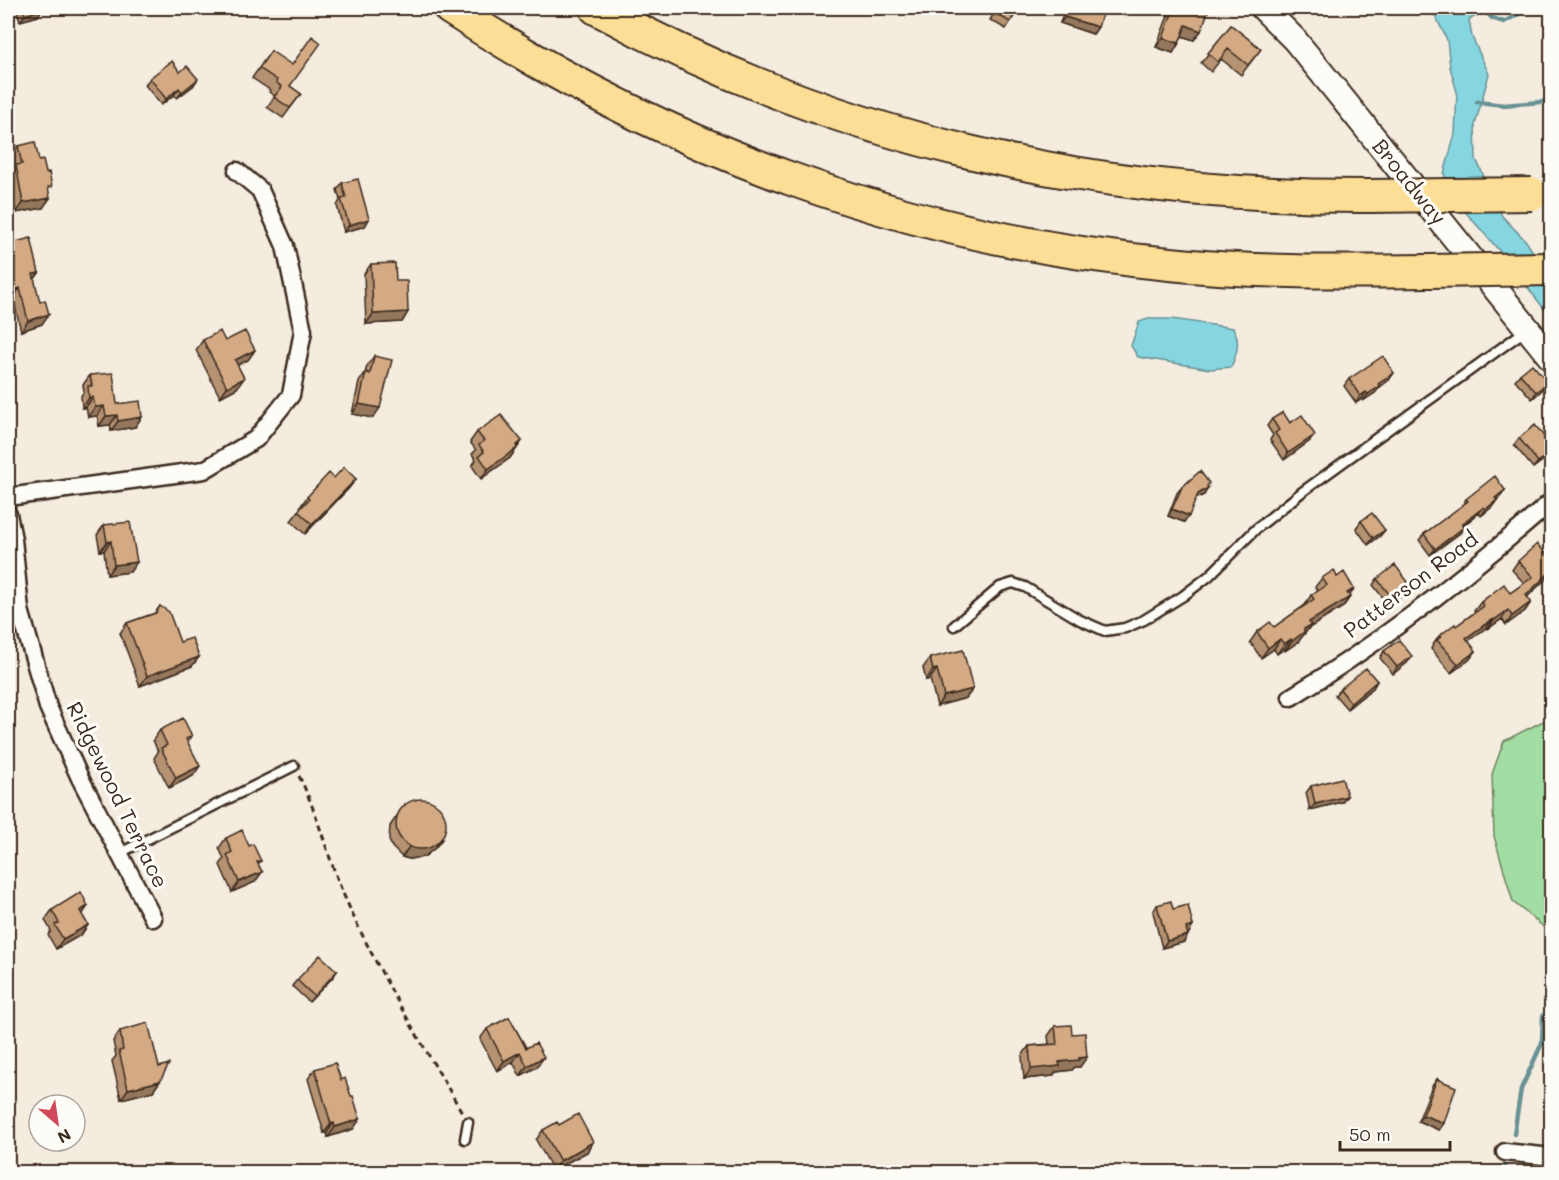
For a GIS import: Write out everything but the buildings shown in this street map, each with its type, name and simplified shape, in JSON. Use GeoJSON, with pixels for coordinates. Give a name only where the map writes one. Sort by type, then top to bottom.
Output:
{"type":"FeatureCollection","features":[{"type":"Feature","properties":{"kind":"highway"},"geometry":{"type":"LineString","coordinates":[[450,8],[565,78],[634,114],[691,140],[802,183],[917,219],[1035,245],[1168,264],[1294,272],[1551,269]]}},
{"type":"Feature","properties":{"kind":"highway"},"geometry":{"type":"LineString","coordinates":[[596,8],[680,50],[774,91],[882,129],[981,156],[1059,172],[1173,188],[1248,194],[1369,196],[1542,194]]}},
{"type":"Feature","properties":{"kind":"main road","name":"Broadway"},"geometry":{"type":"LineString","coordinates":[[1263,8],[1274,16],[1315,64],[1551,359]]}},
{"type":"Feature","properties":{"kind":"street"},"geometry":{"type":"LineString","coordinates":[[8,497],[204,470],[256,439],[291,395],[303,331],[285,246],[260,189],[237,171]]}},
{"type":"Feature","properties":{"kind":"street","name":"Patterson Road"},"geometry":{"type":"LineString","coordinates":[[1291,697],[1335,670],[1472,570],[1551,501]]}},
{"type":"Feature","properties":{"kind":"street","name":"Ridgewood Terrace"},"geometry":{"type":"LineString","coordinates":[[8,514],[13,538],[20,610],[48,707],[80,778],[153,918]]}},
{"type":"Feature","properties":{"kind":"street"},"geometry":{"type":"LineString","coordinates":[[1505,1152],[1551,1157]]}},
{"type":"Feature","properties":{"kind":"lane"},"geometry":{"type":"LineString","coordinates":[[954,626],[1000,587],[1013,582],[1080,620],[1105,631],[1125,628],[1144,620],[1183,596],[1209,576],[1257,529],[1302,492],[1526,329]]}},
{"type":"Feature","properties":{"kind":"lane"},"geometry":{"type":"LineString","coordinates":[[120,853],[294,766]]}},
{"type":"Feature","properties":{"kind":"lane"},"geometry":{"type":"LineString","coordinates":[[465,1139],[468,1122]]}},
{"type":"Feature","properties":{"kind":"path"},"geometry":{"type":"LineString","coordinates":[[294,766],[321,830],[342,891],[374,957],[402,1011],[468,1122]]}},
{"type":"Feature","properties":{"kind":"green space"},"geometry":{"type":"Polygon","coordinates":[[[1551,717],[1551,933],[1513,902],[1494,836],[1492,774],[1504,741],[1551,717]]]}},
{"type":"Feature","properties":{"kind":"water"},"geometry":{"type":"Polygon","coordinates":[[[1413,8],[1485,8],[1469,20],[1472,37],[1489,74],[1475,125],[1476,159],[1502,216],[1526,241],[1551,280],[1551,318],[1504,256],[1461,207],[1444,174],[1455,134],[1457,92],[1450,67],[1447,40],[1435,15],[1413,8]]]}},
{"type":"Feature","properties":{"kind":"water"},"geometry":{"type":"Polygon","coordinates":[[[1148,319],[1172,319],[1233,328],[1237,338],[1237,348],[1231,367],[1210,369],[1138,357],[1131,346],[1139,322],[1148,319]]]}},
{"type":"Feature","properties":{"kind":"waterway"},"geometry":{"type":"LineString","coordinates":[[1482,8],[1492,18],[1504,22],[1529,8]]}},
{"type":"Feature","properties":{"kind":"waterway"},"geometry":{"type":"LineString","coordinates":[[1477,102],[1504,105],[1552,101]]}},
{"type":"Feature","properties":{"kind":"waterway"},"geometry":{"type":"LineString","coordinates":[[1514,1134],[1521,1089],[1542,1043],[1543,1016],[1552,1009]]}},
{"type":"Feature","properties":{"kind":"waterway"},"geometry":{"type":"LineString","coordinates":[[1504,1172],[1505,1166]]}}]}
